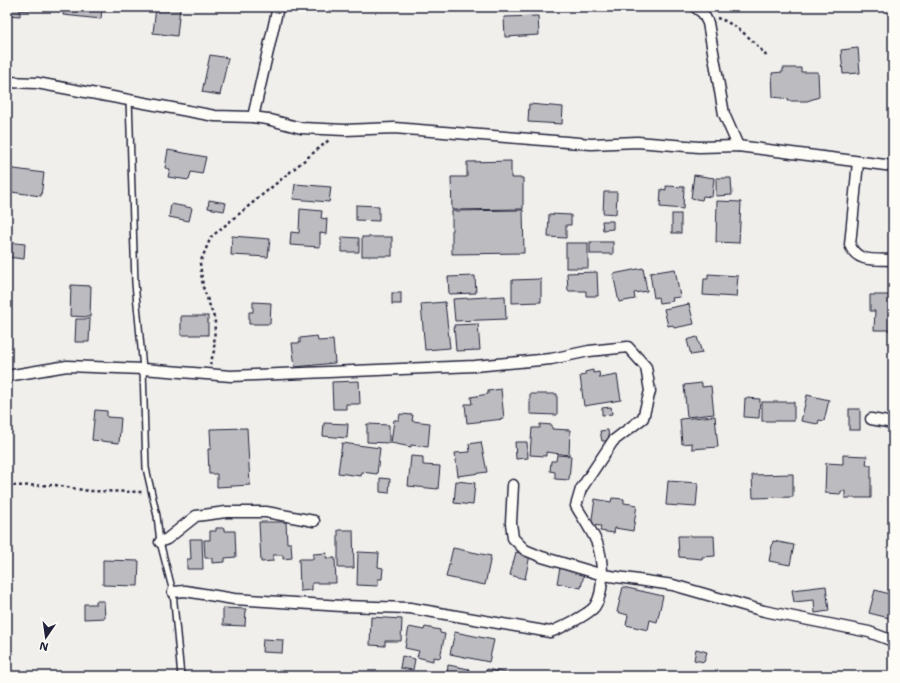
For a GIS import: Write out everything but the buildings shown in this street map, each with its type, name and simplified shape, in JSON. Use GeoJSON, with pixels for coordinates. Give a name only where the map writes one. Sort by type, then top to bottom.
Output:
{"type":"FeatureCollection","features":[{"type":"Feature","properties":{"kind":"street"},"geometry":{"type":"LineString","coordinates":[[253,117],[278,7]]}},
{"type":"Feature","properties":{"kind":"street"},"geometry":{"type":"LineString","coordinates":[[699,10],[711,36],[724,114],[738,146]]}},
{"type":"Feature","properties":{"kind":"street"},"geometry":{"type":"LineString","coordinates":[[7,82],[37,83],[215,116],[253,117],[301,128],[344,130],[394,128],[591,144],[637,142],[699,147],[738,146],[893,166]]}},
{"type":"Feature","properties":{"kind":"street"},"geometry":{"type":"LineString","coordinates":[[858,162],[850,245],[853,252],[861,258],[893,260]]}},
{"type":"Feature","properties":{"kind":"street"},"geometry":{"type":"LineString","coordinates":[[7,376],[67,366],[143,369],[231,376],[475,366],[551,359],[589,351],[628,347],[646,367],[650,391],[643,418],[613,441],[581,489],[576,506],[597,544],[603,575],[601,591],[595,607],[562,628],[550,632],[410,608],[327,605],[234,599],[185,592],[173,592]]}},
{"type":"Feature","properties":{"kind":"street"},"geometry":{"type":"LineString","coordinates":[[871,419],[893,423]]}},
{"type":"Feature","properties":{"kind":"street"},"geometry":{"type":"LineString","coordinates":[[513,485],[510,523],[513,538],[525,550],[542,557],[603,575],[673,584],[764,611],[869,632],[893,641]]}},
{"type":"Feature","properties":{"kind":"street"},"geometry":{"type":"LineString","coordinates":[[160,542],[168,539],[196,516],[226,512],[266,512],[314,521]]}},
{"type":"Feature","properties":{"kind":"lane"},"geometry":{"type":"LineString","coordinates":[[129,99],[135,284],[143,369],[146,468],[157,516],[160,542],[173,592],[181,676]]}},
{"type":"Feature","properties":{"kind":"path"},"geometry":{"type":"LineString","coordinates":[[699,10],[727,21],[757,44],[768,58]]}},
{"type":"Feature","properties":{"kind":"path"},"geometry":{"type":"LineString","coordinates":[[208,375],[214,351],[215,320],[203,287],[200,262],[211,237],[338,133],[344,130]]}},
{"type":"Feature","properties":{"kind":"path"},"geometry":{"type":"LineString","coordinates":[[7,486],[55,486],[89,491],[151,492]]}}]}
